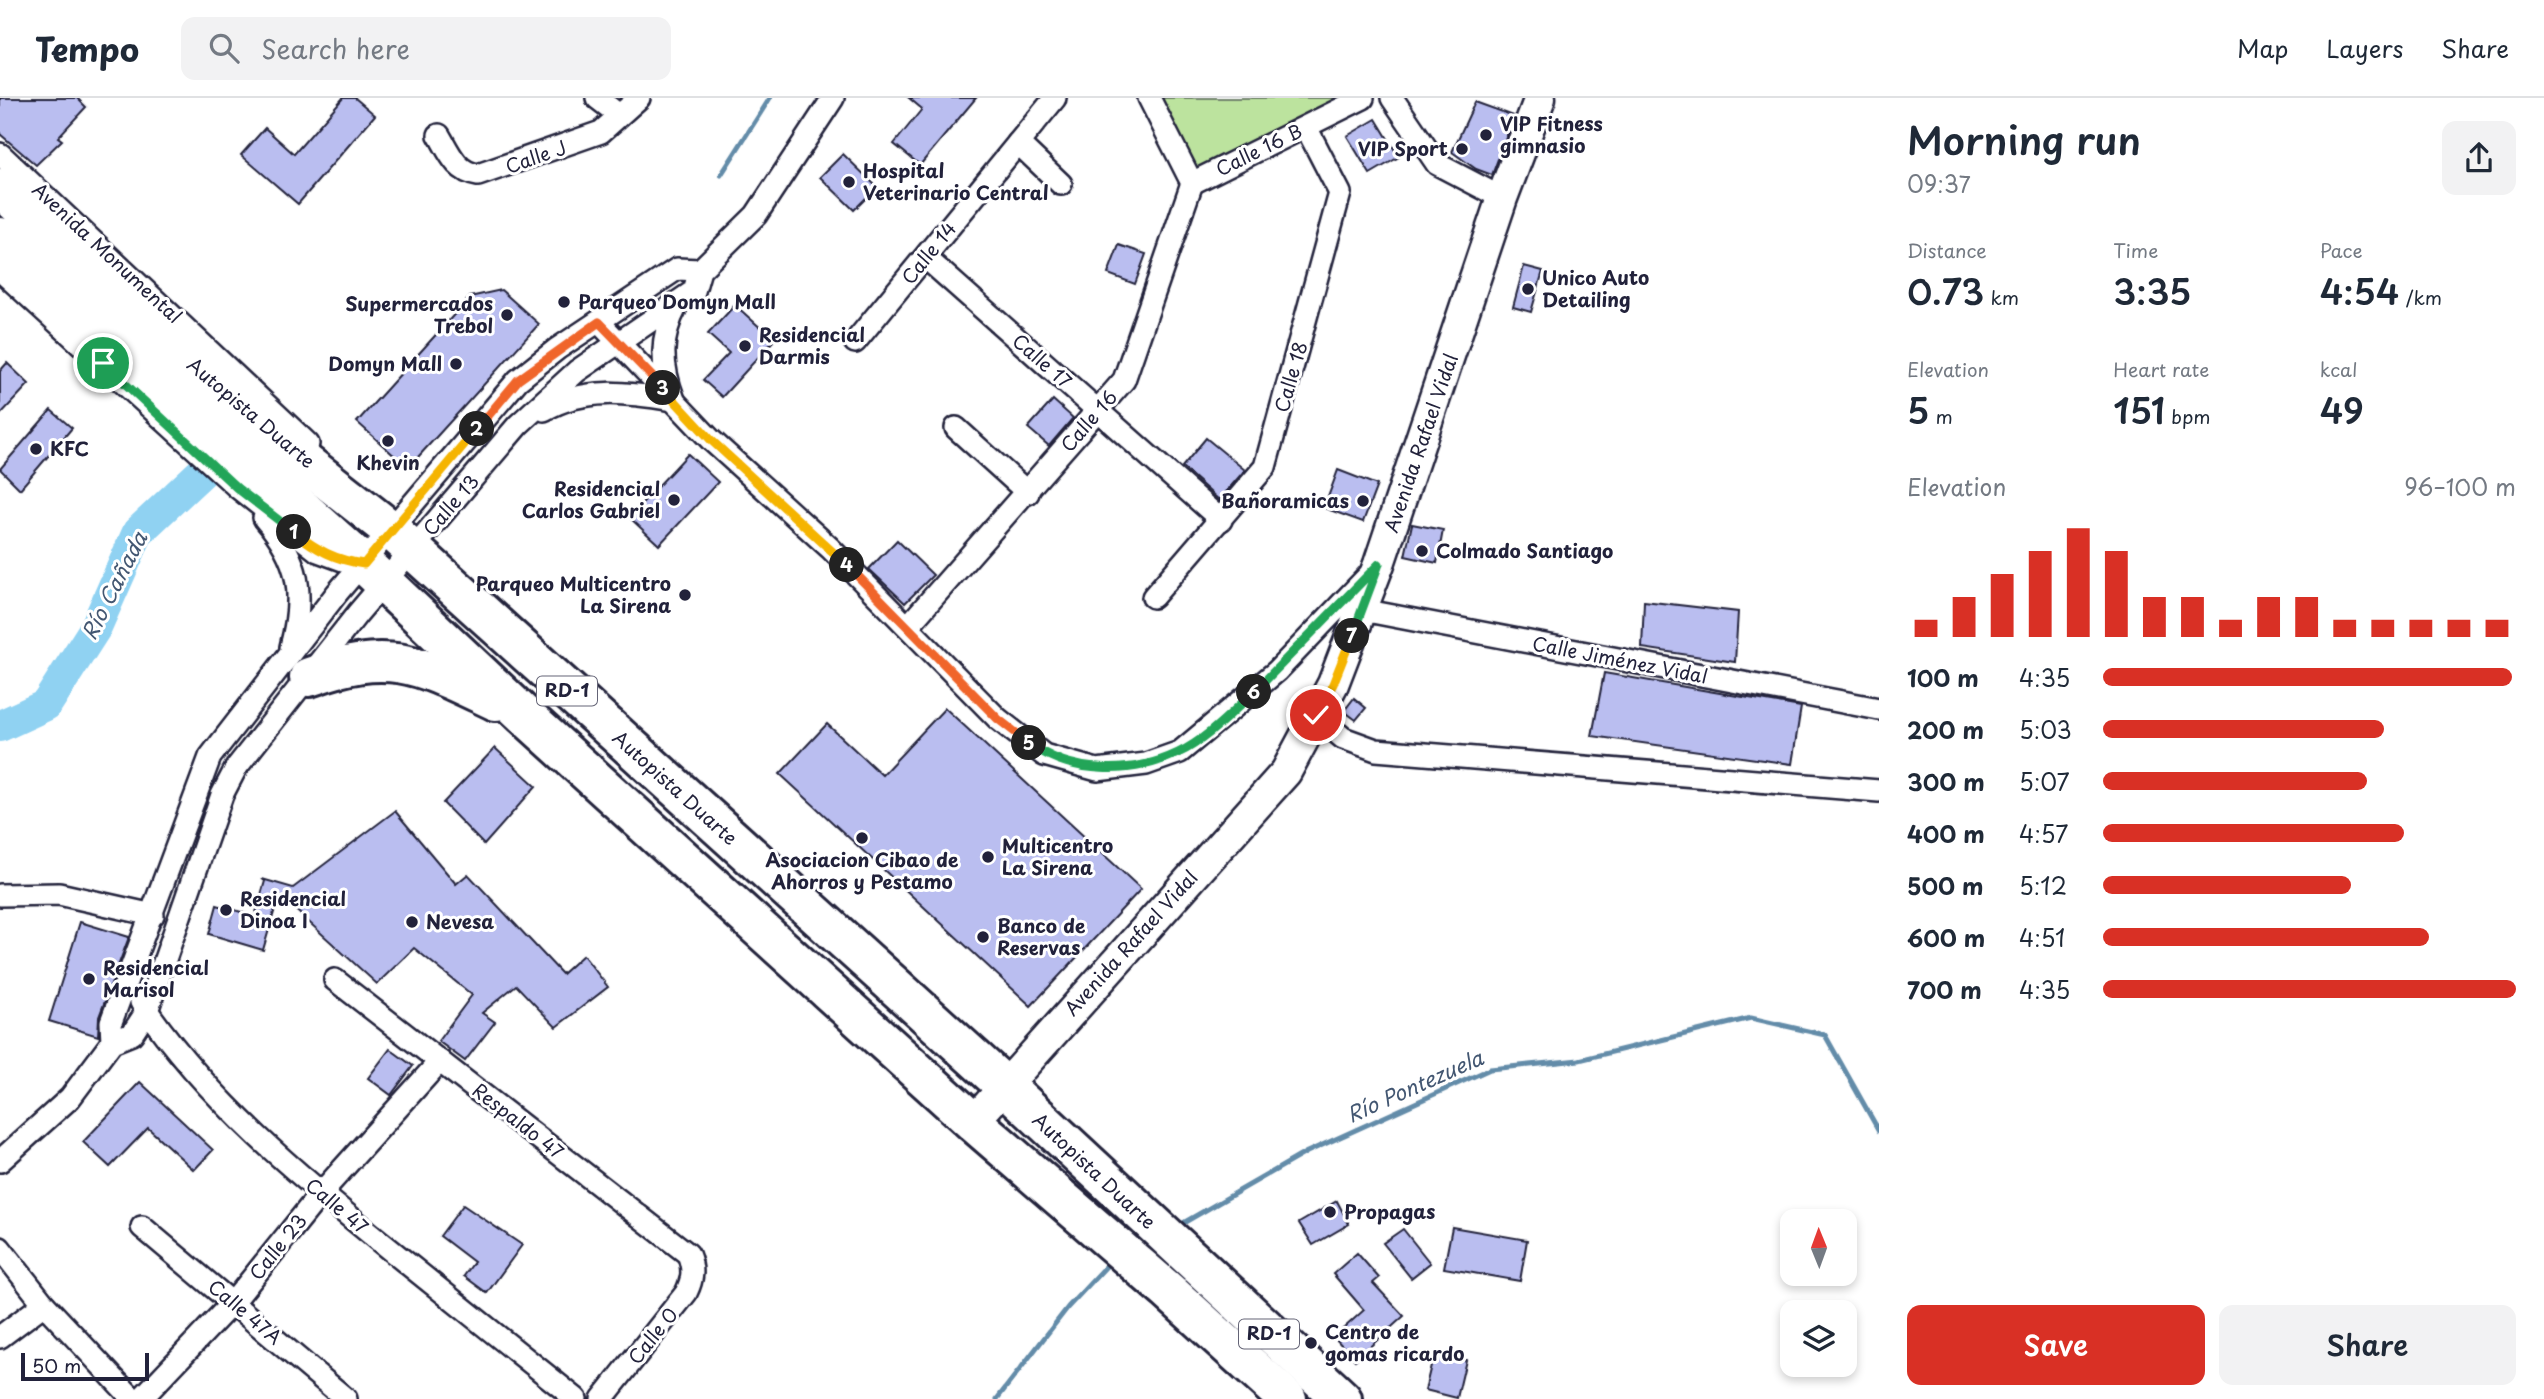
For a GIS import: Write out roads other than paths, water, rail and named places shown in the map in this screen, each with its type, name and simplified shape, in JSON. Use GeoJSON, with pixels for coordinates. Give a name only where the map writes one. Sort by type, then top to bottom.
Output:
{"type":"FeatureCollection","features":[{"type":"Feature","properties":{"kind":"highway","name":"Autopista Duarte"},"geometry":{"type":"LineString","coordinates":[[0,188],[262,429],[402,541],[1005,1086],[1128,1202],[1246,1363],[1287,1399]]}},
{"type":"Feature","properties":{"kind":"highway","name":"Autopista Duarte"},"geometry":{"type":"LineString","coordinates":[[0,237],[28,289],[374,575],[524,715],[973,1122],[1100,1233],[1182,1279],[1342,1399]]}},
{"type":"Feature","properties":{"kind":"highway"},"geometry":{"type":"LineString","coordinates":[[299,665],[395,660],[466,687],[524,715]]}},
{"type":"Feature","properties":{"kind":"highway"},"geometry":{"type":"LineString","coordinates":[[1246,1363],[1272,1399]]}},
{"type":"Feature","properties":{"kind":"main road","name":"Avenida Rafael Vidal"},"geometry":{"type":"LineString","coordinates":[[973,1122],[1286,772],[1333,684],[1362,610],[1502,198],[1540,98]]}},
{"type":"Feature","properties":{"kind":"street"},"geometry":{"type":"LineString","coordinates":[[597,98],[620,115]]}},
{"type":"Feature","properties":{"kind":"street","name":"Calle J"},"geometry":{"type":"LineString","coordinates":[[439,135],[462,170],[478,175],[580,142],[601,132],[639,98]]}},
{"type":"Feature","properties":{"kind":"street"},"geometry":{"type":"LineString","coordinates":[[518,425],[577,371],[694,291],[700,270],[756,215],[833,98]]}},
{"type":"Feature","properties":{"kind":"street","name":"Calle 14"},"geometry":{"type":"LineString","coordinates":[[855,342],[1055,98]]}},
{"type":"Feature","properties":{"kind":"street"},"geometry":{"type":"LineString","coordinates":[[1149,98],[1192,183]]}},
{"type":"Feature","properties":{"kind":"street","name":"Calle 16 B"},"geometry":{"type":"LineString","coordinates":[[1192,183],[1363,98]]}},
{"type":"Feature","properties":{"kind":"street"},"geometry":{"type":"LineString","coordinates":[[1392,98],[1437,164],[1502,198]]}},
{"type":"Feature","properties":{"kind":"street","name":"Calle 18"},"geometry":{"type":"LineString","coordinates":[[1153,597],[1265,467],[1340,194],[1306,127]]}},
{"type":"Feature","properties":{"kind":"street"},"geometry":{"type":"LineString","coordinates":[[1018,143],[1061,184]]}},
{"type":"Feature","properties":{"kind":"street","name":"Avenida Monumental"},"geometry":{"type":"LineString","coordinates":[[0,154],[180,321],[367,502],[402,541]]}},
{"type":"Feature","properties":{"kind":"street","name":"Calle 16"},"geometry":{"type":"LineString","coordinates":[[908,626],[1028,493],[1124,380],[1192,183]]}},
{"type":"Feature","properties":{"kind":"street","name":"Calle 17"},"geometry":{"type":"LineString","coordinates":[[926,258],[1221,520]]}},
{"type":"Feature","properties":{"kind":"street"},"geometry":{"type":"LineString","coordinates":[[0,1161],[69,1098],[112,1042],[132,1034],[147,1011],[222,795],[236,768],[273,720],[299,665],[402,541],[518,380],[677,269],[700,270]]}},
{"type":"Feature","properties":{"kind":"street"},"geometry":{"type":"LineString","coordinates":[[28,289],[237,488],[276,533],[292,559],[300,614],[299,665]]}},
{"type":"Feature","properties":{"kind":"street"},"geometry":{"type":"LineString","coordinates":[[674,400],[662,355],[667,324],[679,301]]}},
{"type":"Feature","properties":{"kind":"street"},"geometry":{"type":"LineString","coordinates":[[599,322],[711,440],[830,548],[998,719],[1044,755],[1097,770],[1146,764],[1180,752],[1226,717],[1277,671],[1379,564]]}},
{"type":"Feature","properties":{"kind":"street"},"geometry":{"type":"LineString","coordinates":[[518,425],[564,398],[618,392],[674,400]]}},
{"type":"Feature","properties":{"kind":"street","name":"Calle 13"},"geometry":{"type":"LineString","coordinates":[[374,575],[402,541],[518,425]]}},
{"type":"Feature","properties":{"kind":"street"},"geometry":{"type":"LineString","coordinates":[[956,428],[1028,493]]}},
{"type":"Feature","properties":{"kind":"street"},"geometry":{"type":"LineString","coordinates":[[237,488],[318,551],[374,575]]}},
{"type":"Feature","properties":{"kind":"street"},"geometry":{"type":"LineString","coordinates":[[112,1042],[111,1022],[128,983],[210,757],[250,703],[299,665],[358,612],[374,575]]}},
{"type":"Feature","properties":{"kind":"street","name":"Calle Jiménez Vidal"},"geometry":{"type":"LineString","coordinates":[[1362,610],[1879,709]]}},
{"type":"Feature","properties":{"kind":"street"},"geometry":{"type":"LineString","coordinates":[[250,703],[273,720]]}},
{"type":"Feature","properties":{"kind":"street"},"geometry":{"type":"LineString","coordinates":[[1316,715],[1343,738],[1377,750],[1879,791]]}},
{"type":"Feature","properties":{"kind":"street"},"geometry":{"type":"LineString","coordinates":[[0,895],[59,894],[153,915]]}},
{"type":"Feature","properties":{"kind":"street","name":"Respaldo 47"},"geometry":{"type":"LineString","coordinates":[[335,980],[678,1244],[688,1254],[693,1268]]}},
{"type":"Feature","properties":{"kind":"street","name":"Calle 47"},"geometry":{"type":"LineString","coordinates":[[128,983],[189,1067],[244,1123],[321,1194],[576,1399]]}},
{"type":"Feature","properties":{"kind":"street","name":"Calle 23"},"geometry":{"type":"LineString","coordinates":[[141,1399],[234,1301],[321,1194],[440,1061]]}},
{"type":"Feature","properties":{"kind":"street","name":"Calle 47A"},"geometry":{"type":"LineString","coordinates":[[142,1227],[234,1301],[346,1399]]}},
{"type":"Feature","properties":{"kind":"street"},"geometry":{"type":"LineString","coordinates":[[0,1248],[44,1304],[133,1399]]}},
{"type":"Feature","properties":{"kind":"street","name":"Calle 0"},"geometry":{"type":"LineString","coordinates":[[602,1399],[686,1293],[692,1281],[693,1268]]}},
{"type":"Feature","properties":{"kind":"street"},"geometry":{"type":"LineString","coordinates":[[0,1337],[44,1304]]}},
{"type":"Feature","properties":{"kind":"waterway"},"geometry":{"type":"LineString","coordinates":[[721,175],[770,98]]}},
{"type":"Feature","properties":{"kind":"waterway","name":"Río Cañada"},"geometry":{"type":"LineString","coordinates":[[0,726],[46,705],[96,627],[138,532],[202,472]]}},
{"type":"Feature","properties":{"kind":"waterway","name":"Río Pontezuela"},"geometry":{"type":"LineString","coordinates":[[1178,1226],[1307,1152],[1490,1069],[1579,1060],[1751,1018],[1825,1035],[1879,1131]]}},
{"type":"Feature","properties":{"kind":"waterway","name":"Río Pontezuela"},"geometry":{"type":"LineString","coordinates":[[997,1399],[1068,1307],[1111,1261]]}},
{"type":"Feature","properties":{"kind":"place","name":"VIP Fitness gimnasio"},"geometry":{"type":"Point","coordinates":[1486,135]}},
{"type":"Feature","properties":{"kind":"place","name":"VIP Sport"},"geometry":{"type":"Point","coordinates":[1462,149]}},
{"type":"Feature","properties":{"kind":"place","name":"Hospital Veterinario Central"},"geometry":{"type":"Point","coordinates":[849,182]}},
{"type":"Feature","properties":{"kind":"place","name":"Unico Auto Detailing"},"geometry":{"type":"Point","coordinates":[1528,289]}},
{"type":"Feature","properties":{"kind":"place","name":"Parqueo Domyn Mall"},"geometry":{"type":"Point","coordinates":[564,302]}},
{"type":"Feature","properties":{"kind":"place","name":"Supermercados Trebol"},"geometry":{"type":"Point","coordinates":[507,315]}},
{"type":"Feature","properties":{"kind":"place","name":"Residencial Darmis"},"geometry":{"type":"Point","coordinates":[745,346]}},
{"type":"Feature","properties":{"kind":"place","name":"Domyn Mall"},"geometry":{"type":"Point","coordinates":[456,364]}},
{"type":"Feature","properties":{"kind":"place","name":"Khevin"},"geometry":{"type":"Point","coordinates":[388,441]}},
{"type":"Feature","properties":{"kind":"place","name":"KFC"},"geometry":{"type":"Point","coordinates":[36,449]}},
{"type":"Feature","properties":{"kind":"place","name":"Residencial Carlos Gabriel"},"geometry":{"type":"Point","coordinates":[674,500]}},
{"type":"Feature","properties":{"kind":"place","name":"Bañoramicas"},"geometry":{"type":"Point","coordinates":[1363,501]}},
{"type":"Feature","properties":{"kind":"place","name":"Colmado Santiago"},"geometry":{"type":"Point","coordinates":[1422,551]}},
{"type":"Feature","properties":{"kind":"place","name":"Parqueo Multicentro La Sirena"},"geometry":{"type":"Point","coordinates":[685,595]}},
{"type":"Feature","properties":{"kind":"place","name":"Asociacion Cibao de Ahorros y Pestamo"},"geometry":{"type":"Point","coordinates":[862,838]}},
{"type":"Feature","properties":{"kind":"place","name":"Multicentro La Sirena"},"geometry":{"type":"Point","coordinates":[988,857]}},
{"type":"Feature","properties":{"kind":"place","name":"Residencial Dinoa I"},"geometry":{"type":"Point","coordinates":[226,910]}},
{"type":"Feature","properties":{"kind":"place","name":"Nevesa"},"geometry":{"type":"Point","coordinates":[412,922]}},
{"type":"Feature","properties":{"kind":"place","name":"Banco de Reservas"},"geometry":{"type":"Point","coordinates":[983,937]}},
{"type":"Feature","properties":{"kind":"place","name":"Residencial Marisol"},"geometry":{"type":"Point","coordinates":[89,979]}},
{"type":"Feature","properties":{"kind":"place","name":"Propagas"},"geometry":{"type":"Point","coordinates":[1330,1212]}},
{"type":"Feature","properties":{"kind":"place","name":"Centro de gomas ricardo"},"geometry":{"type":"Point","coordinates":[1311,1343]}}]}
